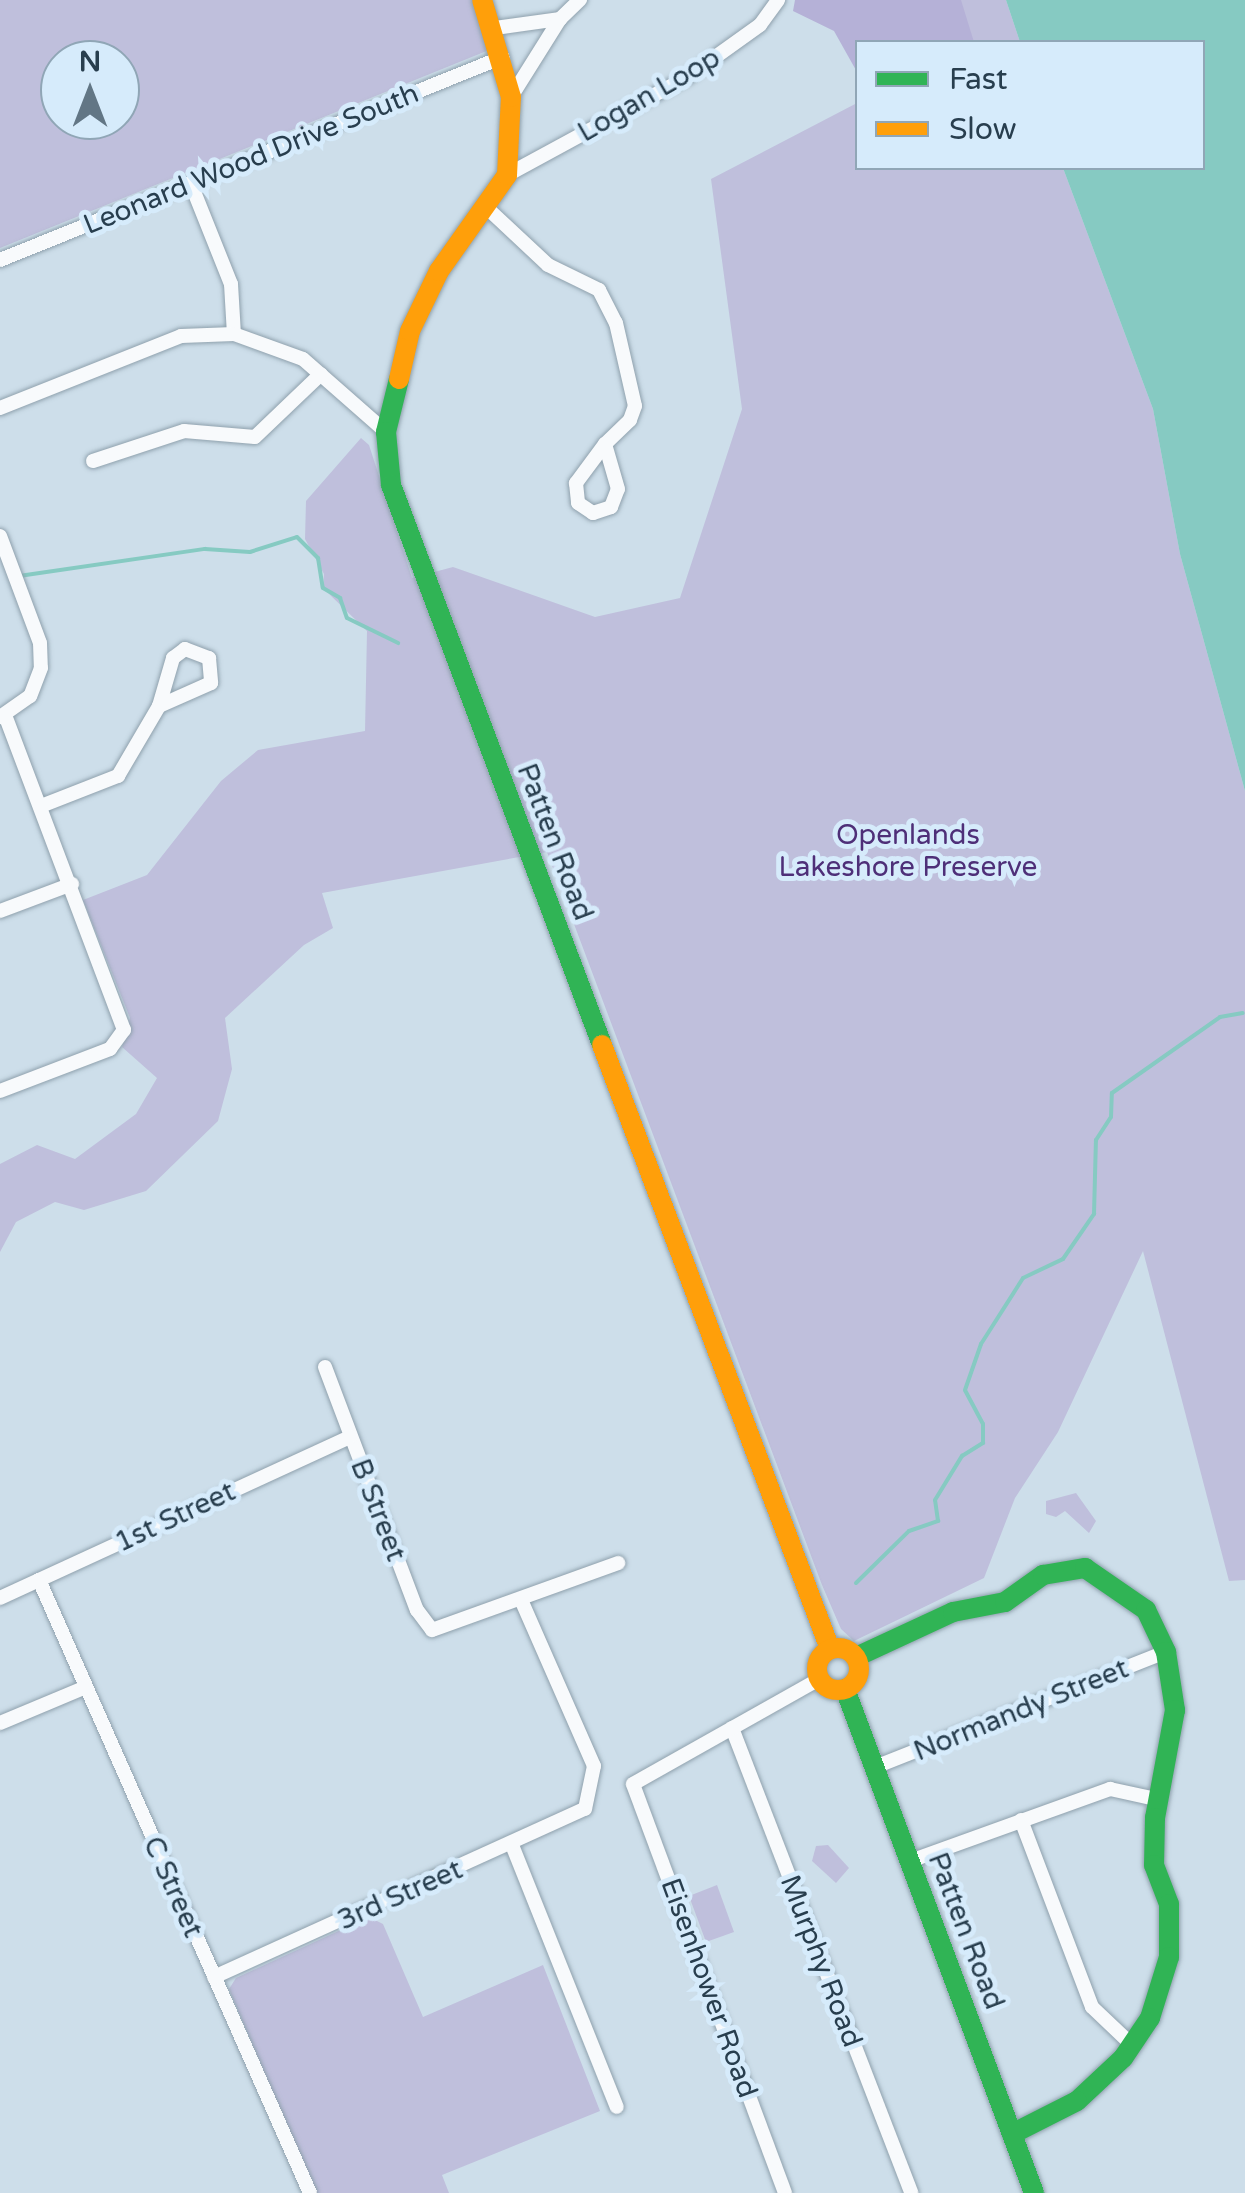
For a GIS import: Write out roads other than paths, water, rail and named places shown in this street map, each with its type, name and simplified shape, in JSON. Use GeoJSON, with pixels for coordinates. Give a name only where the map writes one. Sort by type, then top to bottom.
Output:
{"type":"FeatureCollection","features":[{"type":"Feature","properties":{"kind":"street","name":"Patten Road"},"geometry":{"type":"LineString","coordinates":[[482,0],[495,28],[512,97],[507,174],[487,208],[438,271],[410,331],[386,432],[390,485],[830,1649]]}},
{"type":"Feature","properties":{"kind":"street"},"geometry":{"type":"LineString","coordinates":[[512,97],[560,19],[580,0]]}},
{"type":"Feature","properties":{"kind":"street","name":"Logan Loop"},"geometry":{"type":"LineString","coordinates":[[507,174],[686,78],[760,25],[778,0]]}},
{"type":"Feature","properties":{"kind":"street"},"geometry":{"type":"LineString","coordinates":[[495,28],[560,19]]}},
{"type":"Feature","properties":{"kind":"street","name":"Leonard Wood Drive South"},"geometry":{"type":"LineString","coordinates":[[0,260],[503,57]]}},
{"type":"Feature","properties":{"kind":"street"},"geometry":{"type":"LineString","coordinates":[[191,184],[231,284],[234,334]]}},
{"type":"Feature","properties":{"kind":"street"},"geometry":{"type":"LineString","coordinates":[[487,208],[548,265],[584,280],[609,304],[634,406],[604,444]]}},
{"type":"Feature","properties":{"kind":"street"},"geometry":{"type":"LineString","coordinates":[[0,408],[180,336],[234,334],[278,346],[322,374],[386,432]]}},
{"type":"Feature","properties":{"kind":"street"},"geometry":{"type":"LineString","coordinates":[[93,461],[184,431],[255,437],[322,374]]}},
{"type":"Feature","properties":{"kind":"street"},"geometry":{"type":"LineString","coordinates":[[0,1091],[110,1049],[124,1030],[72,884],[2,716],[30,696],[39,677],[40,643],[3,543]]}},
{"type":"Feature","properties":{"kind":"street"},"geometry":{"type":"LineString","coordinates":[[40,806],[118,776],[159,706],[174,658],[185,649],[209,658],[211,682],[159,706]]}},
{"type":"Feature","properties":{"kind":"street"},"geometry":{"type":"LineString","coordinates":[[0,911],[72,884]]}},
{"type":"Feature","properties":{"kind":"street","name":"B Street"},"geometry":{"type":"LineString","coordinates":[[325,1367],[424,1624],[452,1627],[520,1600]]}},
{"type":"Feature","properties":{"kind":"street","name":"1st Street"},"geometry":{"type":"LineString","coordinates":[[0,1598],[350,1437]]}},
{"type":"Feature","properties":{"kind":"street"},"geometry":{"type":"LineString","coordinates":[[520,1600],[618,1563]]}},
{"type":"Feature","properties":{"kind":"street"},"geometry":{"type":"LineString","coordinates":[[820,1679],[819,1658],[830,1649],[856,1657],[953,1612],[1005,1602],[1043,1575],[1085,1568],[1117,1584],[1146,1610],[1166,1652],[1175,1710],[1154,1865],[1169,1904],[1169,1957],[1150,2018],[1132,2044],[1077,2102],[1012,2134]]}},
{"type":"Feature","properties":{"kind":"street","name":"C Street"},"geometry":{"type":"LineString","coordinates":[[39,1580],[310,2193]]}},
{"type":"Feature","properties":{"kind":"street","name":"3rd Street"},"geometry":{"type":"LineString","coordinates":[[214,1977],[512,1846],[585,1809],[594,1766],[520,1600]]}},
{"type":"Feature","properties":{"kind":"street","name":"Normandy Street"},"geometry":{"type":"LineString","coordinates":[[875,1767],[1166,1652]]}},
{"type":"Feature","properties":{"kind":"street"},"geometry":{"type":"LineString","coordinates":[[820,1679],[845,1689],[858,1678],[856,1657]]}},
{"type":"Feature","properties":{"kind":"street"},"geometry":{"type":"LineString","coordinates":[[732,1728],[820,1679]]}},
{"type":"Feature","properties":{"kind":"street"},"geometry":{"type":"LineString","coordinates":[[0,1723],[86,1687]]}},
{"type":"Feature","properties":{"kind":"street","name":"Patten Road"},"geometry":{"type":"LineString","coordinates":[[845,1689],[1034,2193]]}},
{"type":"Feature","properties":{"kind":"street","name":"Eisenhower Road"},"geometry":{"type":"LineString","coordinates":[[732,1728],[633,1784],[785,2193]]}},
{"type":"Feature","properties":{"kind":"street","name":"Murphy Road"},"geometry":{"type":"LineString","coordinates":[[732,1728],[911,2193]]}},
{"type":"Feature","properties":{"kind":"street"},"geometry":{"type":"LineString","coordinates":[[910,1861],[1110,1789],[1160,1800]]}},
{"type":"Feature","properties":{"kind":"street"},"geometry":{"type":"LineString","coordinates":[[1022,1820],[1092,2007],[1132,2044]]}},
{"type":"Feature","properties":{"kind":"street"},"geometry":{"type":"LineString","coordinates":[[512,1846],[617,2107]]}},
{"type":"Feature","properties":{"kind":"waterway"},"geometry":{"type":"LineString","coordinates":[[19,576],[205,549],[250,552],[297,537],[318,558],[323,588],[340,598],[347,618],[398,643]]}},
{"type":"Feature","properties":{"kind":"waterway"},"geometry":{"type":"LineString","coordinates":[[856,1583],[909,1531],[938,1521],[935,1500],[962,1456],[983,1443],[983,1424],[965,1390],[981,1344],[1023,1278],[1063,1259],[1094,1214],[1096,1140],[1111,1117],[1112,1093],[1220,1017],[1243,1013]]}},
{"type":"Feature","properties":{"kind":"park label","name":"Openlands Lakeshore Preserve"},"geometry":{"type":"Point","coordinates":[908,851]}}]}
